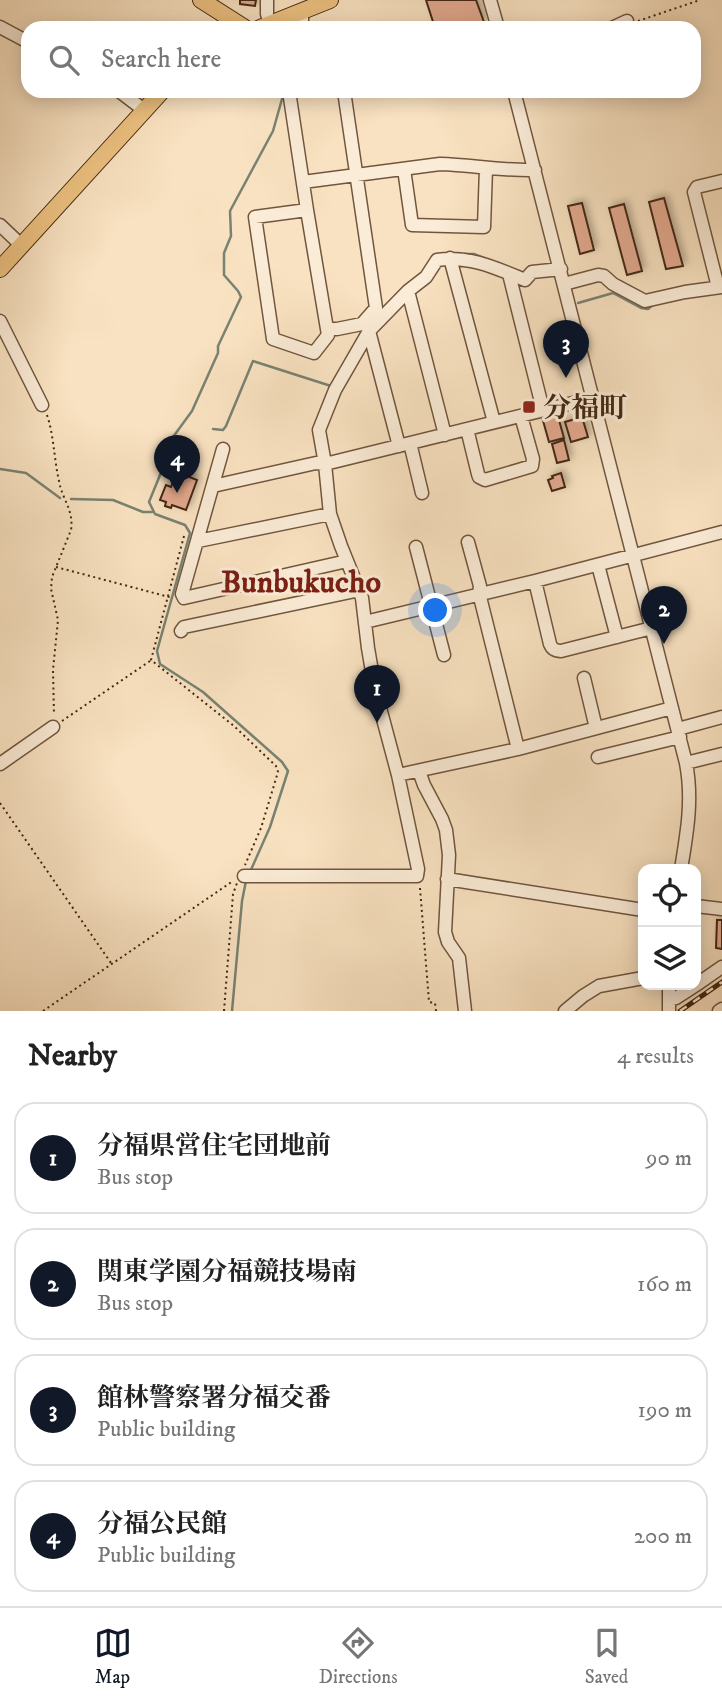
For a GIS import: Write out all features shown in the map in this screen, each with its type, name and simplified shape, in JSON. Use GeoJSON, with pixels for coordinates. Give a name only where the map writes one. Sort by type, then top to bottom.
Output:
{"type":"FeatureCollection","features":[{"type":"Feature","properties":{"kind":"main road"},"geometry":{"type":"LineString","coordinates":[[201,0],[234,21]]}},
{"type":"Feature","properties":{"kind":"main road"},"geometry":{"type":"LineString","coordinates":[[302,20],[330,0]]}},
{"type":"Feature","properties":{"kind":"main road"},"geometry":{"type":"LineString","coordinates":[[0,269],[155,98]]}},
{"type":"Feature","properties":{"kind":"street"},"geometry":{"type":"LineString","coordinates":[[266,21],[268,0]]}},
{"type":"Feature","properties":{"kind":"street"},"geometry":{"type":"LineString","coordinates":[[490,0],[496,21]]}},
{"type":"Feature","properties":{"kind":"street"},"geometry":{"type":"LineString","coordinates":[[0,27],[21,38]]}},
{"type":"Feature","properties":{"kind":"street"},"geometry":{"type":"LineString","coordinates":[[128,98],[144,110]]}},
{"type":"Feature","properties":{"kind":"street"},"geometry":{"type":"LineString","coordinates":[[290,98],[328,335],[314,353],[273,339],[255,217],[307,210]]}},
{"type":"Feature","properties":{"kind":"street"},"geometry":{"type":"LineString","coordinates":[[327,329],[362,324],[376,308],[345,98]]}},
{"type":"Feature","properties":{"kind":"street"},"geometry":{"type":"LineString","coordinates":[[516,98],[686,763],[690,782],[690,813],[682,864]]}},
{"type":"Feature","properties":{"kind":"street"},"geometry":{"type":"LineString","coordinates":[[303,182],[440,164],[535,170]]}},
{"type":"Feature","properties":{"kind":"street"},"geometry":{"type":"LineString","coordinates":[[404,169],[412,225],[484,228],[486,168]]}},
{"type":"Feature","properties":{"kind":"street"},"geometry":{"type":"LineString","coordinates":[[564,284],[598,275],[604,276],[613,284],[645,301],[720,287],[694,192],[696,187],[722,181]]}},
{"type":"Feature","properties":{"kind":"street"},"geometry":{"type":"LineString","coordinates":[[0,225],[21,246]]}},
{"type":"Feature","properties":{"kind":"street"},"geometry":{"type":"LineString","coordinates":[[450,258],[494,422]]}},
{"type":"Feature","properties":{"kind":"street"},"geometry":{"type":"LineString","coordinates":[[245,876],[417,876],[418,869],[398,775],[375,689],[360,590],[330,514],[319,430],[335,390],[369,331],[408,291],[426,277],[437,260],[472,260],[525,280],[531,272],[561,269]]}},
{"type":"Feature","properties":{"kind":"street"},"geometry":{"type":"LineString","coordinates":[[509,274],[543,410]]}},
{"type":"Feature","properties":{"kind":"street"},"geometry":{"type":"LineString","coordinates":[[408,291],[445,435]]}},
{"type":"Feature","properties":{"kind":"street"},"geometry":{"type":"LineString","coordinates":[[0,321],[42,405]]}},
{"type":"Feature","properties":{"kind":"street"},"geometry":{"type":"LineString","coordinates":[[369,331],[404,445],[422,493]]}},
{"type":"Feature","properties":{"kind":"street"},"geometry":{"type":"LineString","coordinates":[[213,486],[316,463],[325,464],[593,398]]}},
{"type":"Feature","properties":{"kind":"street"},"geometry":{"type":"LineString","coordinates":[[467,429],[479,477],[485,480],[532,466],[533,459],[521,416]]}},
{"type":"Feature","properties":{"kind":"street"},"geometry":{"type":"LineString","coordinates":[[223,449],[184,598],[347,561]]}},
{"type":"Feature","properties":{"kind":"street"},"geometry":{"type":"LineString","coordinates":[[198,541],[330,514]]}},
{"type":"Feature","properties":{"kind":"street"},"geometry":{"type":"LineString","coordinates":[[365,622],[722,532]]}},
{"type":"Feature","properties":{"kind":"street"},"geometry":{"type":"LineString","coordinates":[[468,542],[518,749]]}},
{"type":"Feature","properties":{"kind":"street"},"geometry":{"type":"LineString","coordinates":[[416,547],[444,655]]}},
{"type":"Feature","properties":{"kind":"street"},"geometry":{"type":"LineString","coordinates":[[598,565],[617,637]]}},
{"type":"Feature","properties":{"kind":"street"},"geometry":{"type":"LineString","coordinates":[[535,580],[552,648],[556,650],[652,628]]}},
{"type":"Feature","properties":{"kind":"street"},"geometry":{"type":"LineString","coordinates":[[181,631],[184,627],[360,590]]}},
{"type":"Feature","properties":{"kind":"street"},"geometry":{"type":"LineString","coordinates":[[584,678],[596,728]]}},
{"type":"Feature","properties":{"kind":"street"},"geometry":{"type":"LineString","coordinates":[[398,775],[518,749],[673,708]]}},
{"type":"Feature","properties":{"kind":"street"},"geometry":{"type":"LineString","coordinates":[[598,757],[722,717]]}},
{"type":"Feature","properties":{"kind":"street"},"geometry":{"type":"LineString","coordinates":[[0,764],[53,727]]}},
{"type":"Feature","properties":{"kind":"street"},"geometry":{"type":"LineString","coordinates":[[686,763],[722,754]]}},
{"type":"Feature","properties":{"kind":"street"},"geometry":{"type":"LineString","coordinates":[[419,771],[446,830],[450,855],[445,932],[459,958],[465,1011]]}},
{"type":"Feature","properties":{"kind":"street"},"geometry":{"type":"LineString","coordinates":[[447,879],[638,909]]}},
{"type":"Feature","properties":{"kind":"street"},"geometry":{"type":"LineString","coordinates":[[701,907],[722,909]]}},
{"type":"Feature","properties":{"kind":"street"},"geometry":{"type":"LineString","coordinates":[[701,982],[722,967]]}},
{"type":"Feature","properties":{"kind":"street"},"geometry":{"type":"LineString","coordinates":[[565,1011],[598,986],[638,979]]}},
{"type":"Feature","properties":{"kind":"street"},"geometry":{"type":"LineString","coordinates":[[669,1006],[688,990]]}},
{"type":"Feature","properties":{"kind":"path"},"geometry":{"type":"LineString","coordinates":[[639,21],[700,0]]}},
{"type":"Feature","properties":{"kind":"path"},"geometry":{"type":"LineString","coordinates":[[42,405],[51,428],[59,485],[69,505],[72,522],[52,577],[51,589],[58,620],[53,670],[53,727]]}},
{"type":"Feature","properties":{"kind":"path"},"geometry":{"type":"LineString","coordinates":[[53,727],[151,660],[184,536]]}},
{"type":"Feature","properties":{"kind":"path"},"geometry":{"type":"LineString","coordinates":[[55,566],[168,597]]}},
{"type":"Feature","properties":{"kind":"path"},"geometry":{"type":"LineString","coordinates":[[151,660],[234,726],[276,766],[278,772],[245,876],[233,894],[224,1011]]}},
{"type":"Feature","properties":{"kind":"path"},"geometry":{"type":"LineString","coordinates":[[0,803],[111,964]]}},
{"type":"Feature","properties":{"kind":"path"},"geometry":{"type":"LineString","coordinates":[[43,1011],[245,876]]}},
{"type":"Feature","properties":{"kind":"path"},"geometry":{"type":"LineString","coordinates":[[420,884],[429,1002],[435,1003],[436,1011]]}},
{"type":"Feature","properties":{"kind":"building"},"geometry":{"type":"Polygon","coordinates":[[[240,0],[256,0],[255,6],[240,4],[240,0]]]}},
{"type":"Feature","properties":{"kind":"building"},"geometry":{"type":"Polygon","coordinates":[[[426,0],[476,0],[484,21],[433,21],[426,0]]]}},
{"type":"Feature","properties":{"kind":"building"},"geometry":{"type":"Polygon","coordinates":[[[664,198],[683,266],[666,269],[649,202],[664,198]]]}},
{"type":"Feature","properties":{"kind":"building"},"geometry":{"type":"Polygon","coordinates":[[[582,203],[594,250],[580,254],[568,206],[582,203]]]}},
{"type":"Feature","properties":{"kind":"building"},"geometry":{"type":"Polygon","coordinates":[[[624,204],[642,271],[627,275],[609,208],[624,204]]]}},
{"type":"Feature","properties":{"kind":"building"},"geometry":{"type":"Polygon","coordinates":[[[557,413],[564,438],[549,442],[542,417],[557,413]]]}},
{"type":"Feature","properties":{"kind":"building"},"geometry":{"type":"Polygon","coordinates":[[[582,417],[588,437],[571,442],[565,422],[582,417]]]}},
{"type":"Feature","properties":{"kind":"building"},"geometry":{"type":"Polygon","coordinates":[[[564,440],[569,460],[557,463],[552,444],[564,440]]]}},
{"type":"Feature","properties":{"kind":"building"},"geometry":{"type":"Polygon","coordinates":[[[181,470],[197,480],[186,510],[172,505],[171,508],[165,506],[166,502],[160,500],[166,485],[171,487],[175,477],[170,475],[171,472],[180,473],[181,470]]]}},
{"type":"Feature","properties":{"kind":"building"},"geometry":{"type":"Polygon","coordinates":[[[561,473],[565,487],[552,491],[548,480],[561,473]]]}},
{"type":"Feature","properties":{"kind":"building"},"geometry":{"type":"Polygon","coordinates":[[[717,920],[722,920],[722,949],[716,948],[717,920]]]}},
{"type":"Feature","properties":{"kind":"waterway"},"geometry":{"type":"LineString","coordinates":[[250,872],[270,827],[288,771],[282,762],[203,692],[160,664],[157,651],[190,533],[185,525],[155,514],[149,502],[173,437],[192,411],[241,297],[224,275],[224,253],[231,236],[230,211],[273,131],[282,99]]}},
{"type":"Feature","properties":{"kind":"waterway"},"geometry":{"type":"LineString","coordinates":[[465,254],[474,254],[489,260]]}},
{"type":"Feature","properties":{"kind":"waterway"},"geometry":{"type":"LineString","coordinates":[[578,303],[613,293],[641,308],[648,309],[653,305]]}},
{"type":"Feature","properties":{"kind":"waterway"},"geometry":{"type":"LineString","coordinates":[[213,429],[223,430],[226,426],[253,361],[332,385]]}},
{"type":"Feature","properties":{"kind":"waterway"},"geometry":{"type":"LineString","coordinates":[[0,469],[26,473],[60,498]]}},
{"type":"Feature","properties":{"kind":"waterway"},"geometry":{"type":"LineString","coordinates":[[71,499],[113,500],[143,512],[152,512]]}},
{"type":"Feature","properties":{"kind":"waterway"},"geometry":{"type":"LineString","coordinates":[[232,1011],[246,881]]}},
{"type":"Feature","properties":{"kind":"railway"},"geometry":{"type":"LineString","coordinates":[[680,1011],[722,982]]}},
{"type":"Feature","properties":{"kind":"place","name":"館林警察署分福交番"},"geometry":{"type":"Point","coordinates":[566,378]}},
{"type":"Feature","properties":{"kind":"place","name":"分福町"},"geometry":{"type":"Point","coordinates":[529,407]}},
{"type":"Feature","properties":{"kind":"place","name":"分福公民館"},"geometry":{"type":"Point","coordinates":[177,493]}},
{"type":"Feature","properties":{"kind":"place","name":"関東学園分福競技場南"},"geometry":{"type":"Point","coordinates":[664,644]}},
{"type":"Feature","properties":{"kind":"place","name":"分福県営住宅団地前"},"geometry":{"type":"Point","coordinates":[377,723]}},
{"type":"Feature","properties":{"kind":"district","name":"Bunbukucho"},"geometry":{"type":"Point","coordinates":[301,581]}}]}
